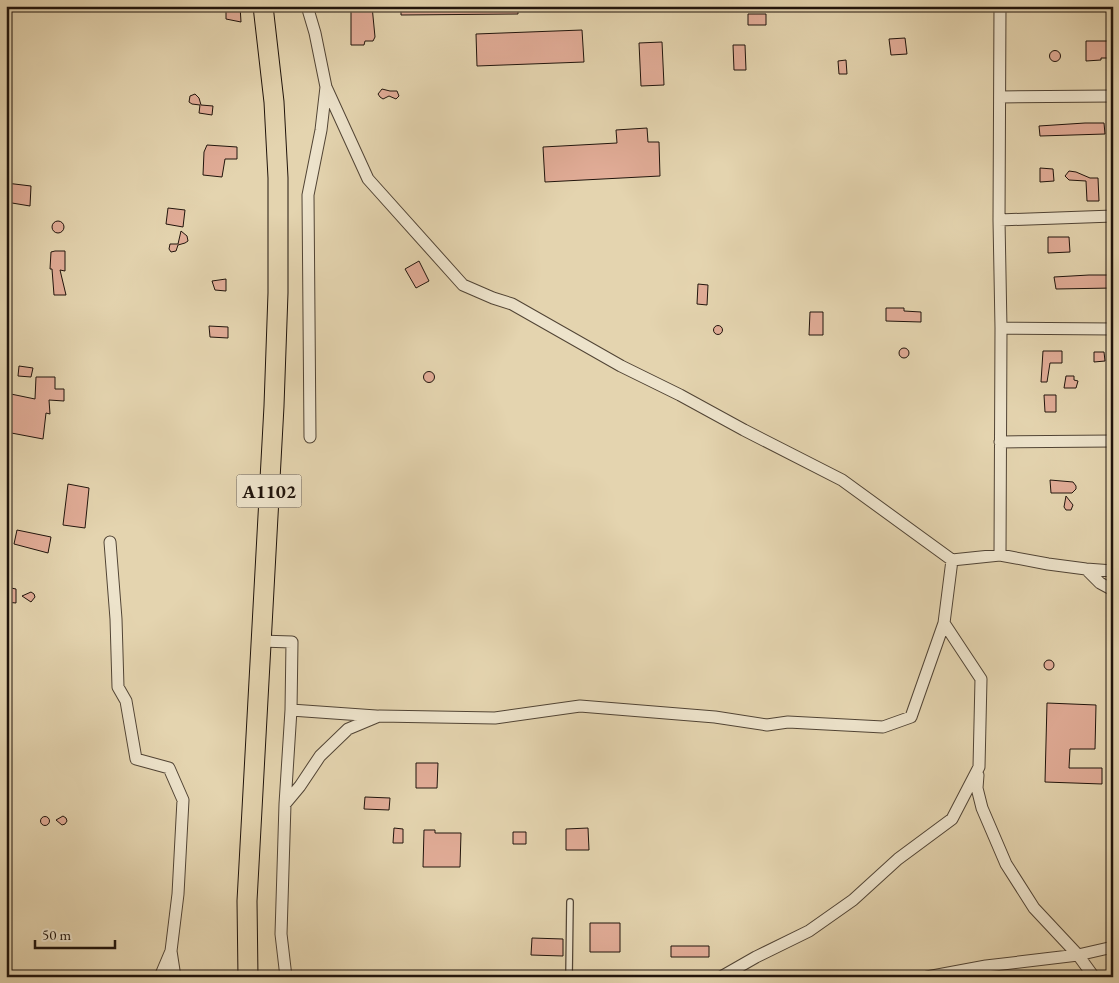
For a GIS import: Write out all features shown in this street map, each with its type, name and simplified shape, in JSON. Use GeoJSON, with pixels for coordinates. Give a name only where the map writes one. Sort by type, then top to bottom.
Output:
{"type":"FeatureCollection","features":[{"type":"Feature","properties":{"kind":"main road","name":"A1102"},"geometry":{"type":"LineString","coordinates":[[248,977],[247,901],[274,406],[278,293],[278,178],[274,102],[263,6]]}},
{"type":"Feature","properties":{"kind":"street"},"geometry":{"type":"LineString","coordinates":[[307,6],[315,33],[326,87],[368,179],[463,285],[512,304],[621,366],[842,480],[952,560],[1000,555],[1086,570],[1113,571]]}},
{"type":"Feature","properties":{"kind":"street"},"geometry":{"type":"LineString","coordinates":[[1000,6],[1000,555]]}},
{"type":"Feature","properties":{"kind":"street"},"geometry":{"type":"LineString","coordinates":[[310,437],[308,195],[321,130],[326,87]]}},
{"type":"Feature","properties":{"kind":"street"},"geometry":{"type":"LineString","coordinates":[[1000,97],[1113,96]]}},
{"type":"Feature","properties":{"kind":"street"},"geometry":{"type":"LineString","coordinates":[[999,220],[1113,216]]}},
{"type":"Feature","properties":{"kind":"street"},"geometry":{"type":"LineString","coordinates":[[1001,328],[1113,329]]}},
{"type":"Feature","properties":{"kind":"street"},"geometry":{"type":"LineString","coordinates":[[1000,442],[1113,440]]}},
{"type":"Feature","properties":{"kind":"street"},"geometry":{"type":"LineString","coordinates":[[110,542],[116,619],[118,687],[126,701],[136,759],[169,768],[183,800],[178,894],[171,950],[160,977]]}},
{"type":"Feature","properties":{"kind":"street"},"geometry":{"type":"LineString","coordinates":[[291,710],[379,716],[496,718],[580,706],[715,717],[767,725],[788,722],[882,727],[911,717],[944,623],[952,560]]}},
{"type":"Feature","properties":{"kind":"street"},"geometry":{"type":"LineString","coordinates":[[1086,570],[1100,583],[1113,590]]}},
{"type":"Feature","properties":{"kind":"street"},"geometry":{"type":"LineString","coordinates":[[944,623],[981,679],[977,788],[982,808],[1006,864],[1034,908],[1078,956],[1094,977]]}},
{"type":"Feature","properties":{"kind":"street"},"geometry":{"type":"LineString","coordinates":[[260,641],[292,642],[291,710],[285,804],[281,934],[286,977]]}},
{"type":"Feature","properties":{"kind":"street"},"geometry":{"type":"LineString","coordinates":[[285,804],[300,786],[320,756],[348,728],[379,716]]}},
{"type":"Feature","properties":{"kind":"street"},"geometry":{"type":"LineString","coordinates":[[721,977],[756,957],[809,931],[853,900],[898,859],[952,818],[979,767]]}},
{"type":"Feature","properties":{"kind":"street"},"geometry":{"type":"LineString","coordinates":[[927,977],[986,966],[1078,956],[1113,947]]}},
{"type":"Feature","properties":{"kind":"street"},"geometry":{"type":"LineString","coordinates":[[171,950],[176,977]]}},
{"type":"Feature","properties":{"kind":"lane"},"geometry":{"type":"LineString","coordinates":[[569,977],[570,902]]}},
{"type":"Feature","properties":{"kind":"building"},"geometry":{"type":"Polygon","coordinates":[[[226,6],[240,6],[241,22],[226,19],[226,6]]]}},
{"type":"Feature","properties":{"kind":"building"},"geometry":{"type":"Polygon","coordinates":[[[351,6],[372,6],[375,37],[373,41],[365,41],[364,45],[351,45],[351,6]]]}},
{"type":"Feature","properties":{"kind":"building"},"geometry":{"type":"Polygon","coordinates":[[[401,6],[518,6],[518,14],[401,15],[401,6]]]}},
{"type":"Feature","properties":{"kind":"building"},"geometry":{"type":"Polygon","coordinates":[[[748,14],[766,14],[766,25],[748,25],[748,14]]]}},
{"type":"Feature","properties":{"kind":"building"},"geometry":{"type":"Polygon","coordinates":[[[582,30],[584,62],[477,66],[476,34],[582,30]]]}},
{"type":"Feature","properties":{"kind":"building"},"geometry":{"type":"Polygon","coordinates":[[[905,38],[907,54],[891,55],[889,39],[905,38]]]}},
{"type":"Feature","properties":{"kind":"building"},"geometry":{"type":"Polygon","coordinates":[[[1086,41],[1113,41],[1113,58],[1086,61],[1086,41]]]}},
{"type":"Feature","properties":{"kind":"building"},"geometry":{"type":"Polygon","coordinates":[[[662,42],[664,85],[641,86],[639,43],[662,42]]]}},
{"type":"Feature","properties":{"kind":"building"},"geometry":{"type":"Polygon","coordinates":[[[733,45],[745,45],[746,70],[734,70],[733,45]]]}},
{"type":"Feature","properties":{"kind":"building"},"geometry":{"type":"Polygon","coordinates":[[[1055,50],[1061,56],[1055,62],[1049,56],[1055,50]]]}},
{"type":"Feature","properties":{"kind":"building"},"geometry":{"type":"Polygon","coordinates":[[[846,60],[847,74],[839,74],[838,61],[846,60]]]}},
{"type":"Feature","properties":{"kind":"building"},"geometry":{"type":"Polygon","coordinates":[[[382,89],[397,91],[399,96],[396,99],[389,96],[383,99],[378,94],[382,89]]]}},
{"type":"Feature","properties":{"kind":"building"},"geometry":{"type":"Polygon","coordinates":[[[195,94],[199,98],[201,105],[213,106],[212,115],[199,113],[200,105],[189,102],[190,96],[195,94]]]}},
{"type":"Feature","properties":{"kind":"building"},"geometry":{"type":"Polygon","coordinates":[[[1104,123],[1105,134],[1040,136],[1039,126],[1104,123]]]}},
{"type":"Feature","properties":{"kind":"building"},"geometry":{"type":"Polygon","coordinates":[[[647,128],[648,142],[659,142],[660,176],[545,182],[543,147],[617,143],[616,130],[647,128]]]}},
{"type":"Feature","properties":{"kind":"building"},"geometry":{"type":"Polygon","coordinates":[[[207,145],[237,147],[237,159],[225,159],[222,177],[203,175],[204,152],[207,145]]]}},
{"type":"Feature","properties":{"kind":"building"},"geometry":{"type":"Polygon","coordinates":[[[1040,168],[1053,169],[1054,181],[1040,182],[1040,168]]]}},
{"type":"Feature","properties":{"kind":"building"},"geometry":{"type":"Polygon","coordinates":[[[1069,171],[1090,178],[1098,178],[1099,201],[1087,201],[1086,181],[1069,180],[1065,176],[1069,171]]]}},
{"type":"Feature","properties":{"kind":"building"},"geometry":{"type":"Polygon","coordinates":[[[6,183],[31,186],[30,206],[6,202],[6,183]]]}},
{"type":"Feature","properties":{"kind":"building"},"geometry":{"type":"Polygon","coordinates":[[[168,208],[185,210],[183,227],[166,224],[168,208]]]}},
{"type":"Feature","properties":{"kind":"building"},"geometry":{"type":"Polygon","coordinates":[[[58,221],[64,227],[58,233],[52,227],[58,221]]]}},
{"type":"Feature","properties":{"kind":"building"},"geometry":{"type":"Polygon","coordinates":[[[181,231],[187,236],[188,241],[178,245],[176,251],[171,252],[169,249],[170,244],[178,244],[181,231]]]}},
{"type":"Feature","properties":{"kind":"building"},"geometry":{"type":"Polygon","coordinates":[[[1048,237],[1069,237],[1070,252],[1048,253],[1048,237]]]}},
{"type":"Feature","properties":{"kind":"building"},"geometry":{"type":"Polygon","coordinates":[[[65,251],[65,271],[60,270],[66,295],[54,295],[52,269],[50,269],[51,252],[65,251]]]}},
{"type":"Feature","properties":{"kind":"building"},"geometry":{"type":"Polygon","coordinates":[[[419,261],[429,281],[416,288],[405,269],[419,261]]]}},
{"type":"Feature","properties":{"kind":"building"},"geometry":{"type":"Polygon","coordinates":[[[1111,275],[1113,288],[1056,289],[1054,277],[1111,275]]]}},
{"type":"Feature","properties":{"kind":"building"},"geometry":{"type":"Polygon","coordinates":[[[226,279],[226,291],[215,290],[212,281],[226,279]]]}},
{"type":"Feature","properties":{"kind":"building"},"geometry":{"type":"Polygon","coordinates":[[[698,284],[708,285],[707,305],[697,304],[698,284]]]}},
{"type":"Feature","properties":{"kind":"building"},"geometry":{"type":"Polygon","coordinates":[[[886,308],[904,308],[904,311],[921,312],[921,322],[886,321],[886,308]]]}},
{"type":"Feature","properties":{"kind":"building"},"geometry":{"type":"Polygon","coordinates":[[[810,312],[823,312],[823,335],[809,335],[810,312]]]}},
{"type":"Feature","properties":{"kind":"building"},"geometry":{"type":"Polygon","coordinates":[[[718,325],[723,330],[718,335],[713,330],[718,325]]]}},
{"type":"Feature","properties":{"kind":"building"},"geometry":{"type":"Polygon","coordinates":[[[209,326],[228,327],[228,338],[210,337],[209,326]]]}},
{"type":"Feature","properties":{"kind":"building"},"geometry":{"type":"Polygon","coordinates":[[[902,348],[906,348],[909,353],[908,357],[902,358],[899,355],[899,351],[902,348]]]}},
{"type":"Feature","properties":{"kind":"building"},"geometry":{"type":"Polygon","coordinates":[[[1043,351],[1062,351],[1062,363],[1050,363],[1047,382],[1041,382],[1043,351]]]}},
{"type":"Feature","properties":{"kind":"building"},"geometry":{"type":"Polygon","coordinates":[[[1094,352],[1104,352],[1105,361],[1094,362],[1094,352]]]}},
{"type":"Feature","properties":{"kind":"building"},"geometry":{"type":"Polygon","coordinates":[[[19,366],[33,368],[31,377],[18,376],[19,366]]]}},
{"type":"Feature","properties":{"kind":"building"},"geometry":{"type":"Polygon","coordinates":[[[427,372],[431,372],[434,377],[433,381],[427,382],[424,379],[424,375],[427,372]]]}},
{"type":"Feature","properties":{"kind":"building"},"geometry":{"type":"Polygon","coordinates":[[[1066,376],[1074,376],[1074,380],[1078,381],[1076,388],[1064,388],[1066,376]]]}},
{"type":"Feature","properties":{"kind":"building"},"geometry":{"type":"Polygon","coordinates":[[[36,377],[55,377],[55,389],[64,389],[64,401],[49,400],[50,414],[46,413],[43,439],[6,432],[6,393],[35,399],[36,377]]]}},
{"type":"Feature","properties":{"kind":"building"},"geometry":{"type":"Polygon","coordinates":[[[1044,395],[1056,395],[1056,412],[1045,412],[1044,395]]]}},
{"type":"Feature","properties":{"kind":"building"},"geometry":{"type":"Polygon","coordinates":[[[1050,480],[1073,482],[1076,489],[1072,493],[1051,493],[1050,480]]]}},
{"type":"Feature","properties":{"kind":"building"},"geometry":{"type":"Polygon","coordinates":[[[68,484],[89,488],[85,528],[63,525],[68,484]]]}},
{"type":"Feature","properties":{"kind":"building"},"geometry":{"type":"Polygon","coordinates":[[[1066,496],[1073,505],[1071,510],[1066,510],[1064,507],[1066,496]]]}},
{"type":"Feature","properties":{"kind":"building"},"geometry":{"type":"Polygon","coordinates":[[[17,530],[51,537],[48,553],[14,544],[17,530]]]}},
{"type":"Feature","properties":{"kind":"building"},"geometry":{"type":"Polygon","coordinates":[[[6,587],[16,589],[16,603],[6,602],[6,587]]]}},
{"type":"Feature","properties":{"kind":"building"},"geometry":{"type":"Polygon","coordinates":[[[31,592],[35,597],[31,602],[22,596],[31,592]]]}},
{"type":"Feature","properties":{"kind":"building"},"geometry":{"type":"Polygon","coordinates":[[[1049,660],[1054,665],[1049,670],[1044,665],[1049,660]]]}},
{"type":"Feature","properties":{"kind":"building"},"geometry":{"type":"Polygon","coordinates":[[[1047,703],[1096,705],[1095,749],[1070,749],[1069,768],[1102,768],[1102,784],[1045,782],[1047,703]]]}},
{"type":"Feature","properties":{"kind":"building"},"geometry":{"type":"Polygon","coordinates":[[[416,763],[438,763],[437,788],[416,788],[416,763]]]}},
{"type":"Feature","properties":{"kind":"building"},"geometry":{"type":"Polygon","coordinates":[[[365,797],[390,798],[389,810],[364,809],[365,797]]]}},
{"type":"Feature","properties":{"kind":"building"},"geometry":{"type":"Polygon","coordinates":[[[45,816],[50,821],[45,826],[40,821],[45,816]]]}},
{"type":"Feature","properties":{"kind":"building"},"geometry":{"type":"Polygon","coordinates":[[[63,816],[67,821],[62,825],[56,820],[63,816]]]}},
{"type":"Feature","properties":{"kind":"building"},"geometry":{"type":"Polygon","coordinates":[[[394,828],[403,829],[403,843],[393,843],[394,828]]]}},
{"type":"Feature","properties":{"kind":"building"},"geometry":{"type":"Polygon","coordinates":[[[588,828],[589,850],[566,850],[566,829],[588,828]]]}},
{"type":"Feature","properties":{"kind":"building"},"geometry":{"type":"Polygon","coordinates":[[[424,830],[435,830],[435,833],[461,833],[460,867],[423,867],[424,830]]]}},
{"type":"Feature","properties":{"kind":"building"},"geometry":{"type":"Polygon","coordinates":[[[513,832],[526,832],[526,844],[513,844],[513,832]]]}},
{"type":"Feature","properties":{"kind":"building"},"geometry":{"type":"Polygon","coordinates":[[[590,923],[620,923],[620,952],[590,952],[590,923]]]}},
{"type":"Feature","properties":{"kind":"building"},"geometry":{"type":"Polygon","coordinates":[[[532,938],[563,939],[563,956],[531,955],[532,938]]]}},
{"type":"Feature","properties":{"kind":"building"},"geometry":{"type":"Polygon","coordinates":[[[671,946],[709,946],[709,957],[671,957],[671,946]]]}}]}
